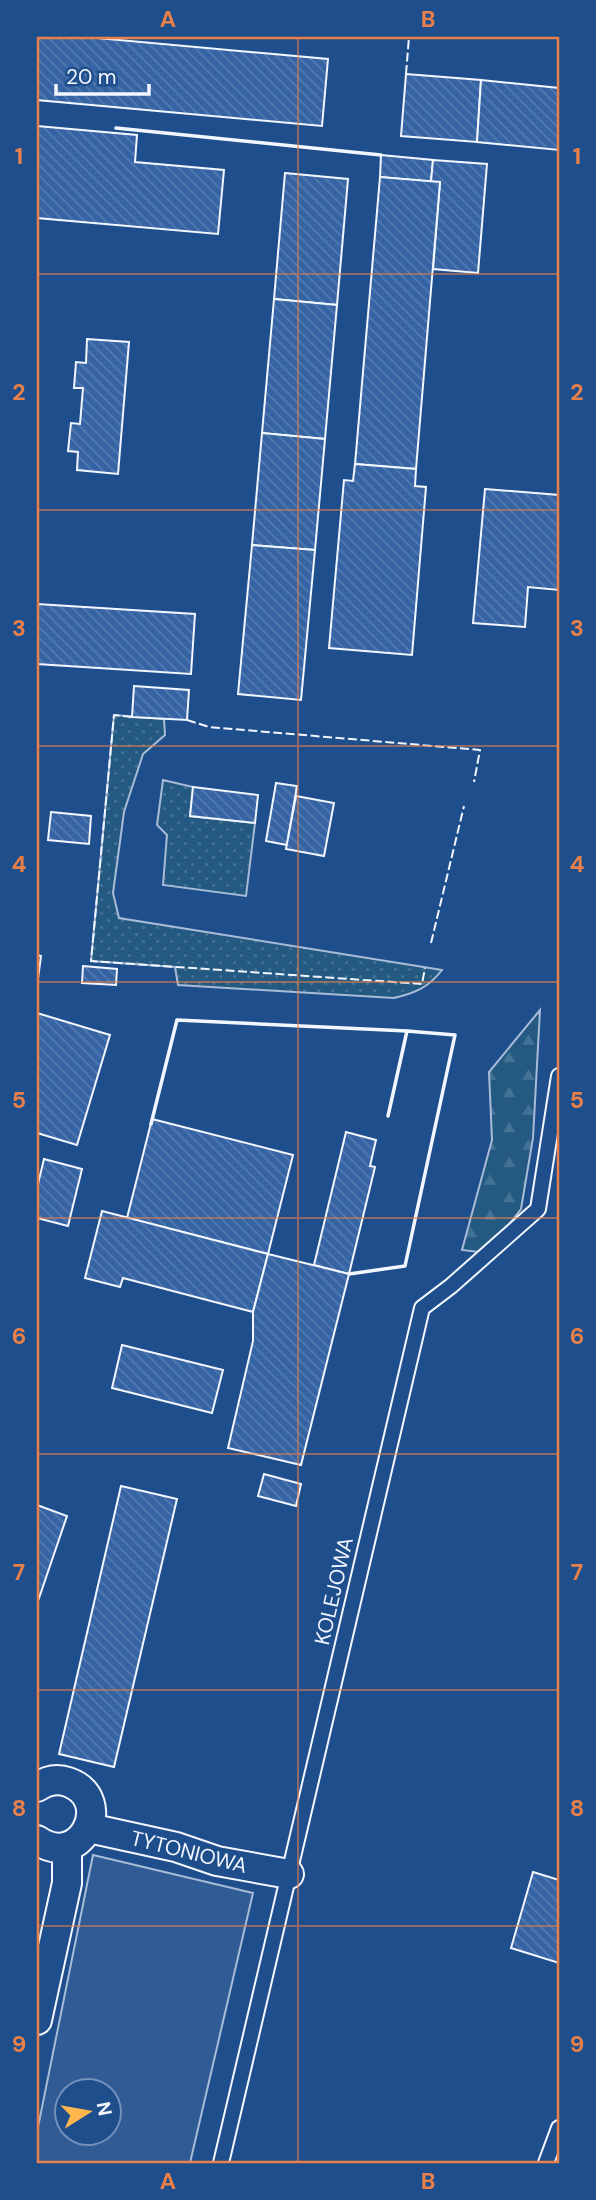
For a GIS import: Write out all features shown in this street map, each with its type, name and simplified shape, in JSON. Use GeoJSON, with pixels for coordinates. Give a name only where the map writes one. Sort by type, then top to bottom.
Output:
{"type":"FeatureCollection","features":[{"type":"Feature","properties":{"kind":"street"},"geometry":{"type":"LineString","coordinates":[[37,1787],[52,1780],[62,1780],[81,1789],[91,1807],[89,1828],[84,1836],[67,1847],[56,1848],[37,1840]]}},
{"type":"Feature","properties":{"kind":"street","name":"TYTONIOWA"},"geometry":{"type":"LineString","coordinates":[[89,1828],[176,1847],[218,1861],[289,1874]]}},
{"type":"Feature","properties":{"kind":"street"},"geometry":{"type":"LineString","coordinates":[[37,2020],[67,1883],[67,1847]]}},
{"type":"Feature","properties":{"kind":"lane","name":"KOLEJOWA"},"geometry":{"type":"LineString","coordinates":[[221,2163],[422,1308],[538,1209],[559,1076]]}},
{"type":"Feature","properties":{"kind":"lane"},"geometry":{"type":"LineString","coordinates":[[545,2163],[559,2127]]}},
{"type":"Feature","properties":{"kind":"green space"},"geometry":{"type":"Polygon","coordinates":[[[114,715],[164,719],[165,735],[143,754],[124,812],[113,893],[119,918],[442,970],[421,989],[394,998],[178,985],[175,967],[91,961],[114,715]]]}},
{"type":"Feature","properties":{"kind":"green space"},"geometry":{"type":"Polygon","coordinates":[[[163,780],[193,787],[190,816],[255,823],[246,896],[163,885],[167,835],[157,825],[163,780]]]}},
{"type":"Feature","properties":{"kind":"green space"},"geometry":{"type":"Polygon","coordinates":[[[540,1010],[533,1138],[521,1209],[487,1253],[462,1250],[492,1140],[489,1072],[540,1010]]]}},
{"type":"Feature","properties":{"kind":"shaded area"},"geometry":{"type":"Polygon","coordinates":[[[93,1855],[253,1893],[190,2163],[37,2163],[37,2132],[93,1855]]]}},
{"type":"Feature","properties":{"kind":"building"},"geometry":{"type":"Polygon","coordinates":[[[37,37],[86,37],[328,59],[322,126],[37,100],[37,37]]]}},
{"type":"Feature","properties":{"kind":"building"},"geometry":{"type":"Polygon","coordinates":[[[406,74],[481,80],[477,142],[401,136],[406,74]]]}},
{"type":"Feature","properties":{"kind":"building"},"geometry":{"type":"Polygon","coordinates":[[[481,80],[559,88],[559,150],[477,142],[481,80]]]}},
{"type":"Feature","properties":{"kind":"building"},"geometry":{"type":"Polygon","coordinates":[[[37,126],[137,135],[135,162],[224,170],[218,234],[37,218],[37,126]]]}},
{"type":"Feature","properties":{"kind":"building"},"geometry":{"type":"Polygon","coordinates":[[[381,155],[433,160],[431,182],[380,177],[381,155]]]}},
{"type":"Feature","properties":{"kind":"building"},"geometry":{"type":"Polygon","coordinates":[[[433,160],[487,164],[478,273],[433,269],[440,182],[431,182],[433,160]]]}},
{"type":"Feature","properties":{"kind":"building"},"geometry":{"type":"Polygon","coordinates":[[[285,173],[348,179],[337,305],[274,299],[285,173]]]}},
{"type":"Feature","properties":{"kind":"building"},"geometry":{"type":"Polygon","coordinates":[[[380,177],[440,182],[416,469],[355,464],[380,177]]]}},
{"type":"Feature","properties":{"kind":"building"},"geometry":{"type":"Polygon","coordinates":[[[274,299],[337,305],[325,439],[262,433],[274,299]]]}},
{"type":"Feature","properties":{"kind":"building"},"geometry":{"type":"Polygon","coordinates":[[[87,339],[129,342],[118,474],[77,470],[78,452],[68,451],[71,423],[80,424],[83,388],[74,388],[76,362],[86,363],[87,339]]]}},
{"type":"Feature","properties":{"kind":"building"},"geometry":{"type":"Polygon","coordinates":[[[262,433],[325,439],[315,550],[252,545],[262,433]]]}},
{"type":"Feature","properties":{"kind":"building"},"geometry":{"type":"Polygon","coordinates":[[[355,464],[416,469],[415,486],[426,487],[412,655],[329,648],[344,480],[353,481],[355,464]]]}},
{"type":"Feature","properties":{"kind":"building"},"geometry":{"type":"Polygon","coordinates":[[[485,489],[559,495],[559,590],[528,587],[525,627],[473,623],[485,489]]]}},
{"type":"Feature","properties":{"kind":"building"},"geometry":{"type":"Polygon","coordinates":[[[252,545],[315,550],[301,700],[238,694],[252,545]]]}},
{"type":"Feature","properties":{"kind":"building"},"geometry":{"type":"Polygon","coordinates":[[[37,604],[195,614],[191,674],[37,664],[37,604]]]}},
{"type":"Feature","properties":{"kind":"building"},"geometry":{"type":"Polygon","coordinates":[[[134,686],[189,690],[187,720],[132,717],[134,686]]]}},
{"type":"Feature","properties":{"kind":"building"},"geometry":{"type":"Polygon","coordinates":[[[276,783],[297,786],[287,845],[266,841],[276,783]]]}},
{"type":"Feature","properties":{"kind":"building"},"geometry":{"type":"Polygon","coordinates":[[[193,787],[258,795],[255,823],[190,816],[193,787]]]}},
{"type":"Feature","properties":{"kind":"building"},"geometry":{"type":"Polygon","coordinates":[[[296,796],[334,803],[324,856],[286,849],[296,796]]]}},
{"type":"Feature","properties":{"kind":"building"},"geometry":{"type":"Polygon","coordinates":[[[51,812],[91,816],[89,844],[48,840],[51,812]]]}},
{"type":"Feature","properties":{"kind":"building"},"geometry":{"type":"Polygon","coordinates":[[[37,955],[41,956],[37,986],[37,955]]]}},
{"type":"Feature","properties":{"kind":"building"},"geometry":{"type":"Polygon","coordinates":[[[83,966],[117,969],[116,985],[82,983],[83,966]]]}},
{"type":"Feature","properties":{"kind":"building"},"geometry":{"type":"Polygon","coordinates":[[[37,1013],[110,1035],[77,1145],[37,1133],[37,1013]]]}},
{"type":"Feature","properties":{"kind":"building"},"geometry":{"type":"Polygon","coordinates":[[[152,1119],[293,1155],[268,1254],[127,1218],[152,1119]]]}},
{"type":"Feature","properties":{"kind":"building"},"geometry":{"type":"Polygon","coordinates":[[[346,1132],[376,1140],[370,1166],[375,1167],[349,1274],[314,1265],[346,1132]]]}},
{"type":"Feature","properties":{"kind":"building"},"geometry":{"type":"Polygon","coordinates":[[[44,1159],[82,1169],[68,1226],[37,1218],[37,1188],[44,1159]]]}},
{"type":"Feature","properties":{"kind":"building"},"geometry":{"type":"Polygon","coordinates":[[[102,1211],[268,1254],[253,1312],[123,1278],[120,1287],[85,1278],[102,1211]]]}},
{"type":"Feature","properties":{"kind":"building"},"geometry":{"type":"Polygon","coordinates":[[[268,1254],[349,1274],[301,1465],[228,1448],[253,1341],[253,1312],[268,1254]]]}},
{"type":"Feature","properties":{"kind":"building"},"geometry":{"type":"Polygon","coordinates":[[[122,1345],[223,1370],[212,1413],[112,1388],[122,1345]]]}},
{"type":"Feature","properties":{"kind":"building"},"geometry":{"type":"Polygon","coordinates":[[[264,1474],[301,1484],[296,1506],[258,1496],[264,1474]]]}},
{"type":"Feature","properties":{"kind":"building"},"geometry":{"type":"Polygon","coordinates":[[[121,1486],[177,1499],[114,1767],[59,1754],[121,1486]]]}},
{"type":"Feature","properties":{"kind":"building"},"geometry":{"type":"Polygon","coordinates":[[[37,1505],[67,1516],[37,1604],[37,1505]]]}},
{"type":"Feature","properties":{"kind":"building"},"geometry":{"type":"Polygon","coordinates":[[[533,1872],[559,1880],[559,1963],[511,1948],[533,1872]]]}},
{"type":"Feature","properties":{"kind":"fence"},"geometry":{"type":"LineString","coordinates":[[406,74],[409,37]]}},
{"type":"Feature","properties":{"kind":"fence"},"geometry":{"type":"LineString","coordinates":[[132,717],[114,715],[91,961],[422,984],[425,968]]}},
{"type":"Feature","properties":{"kind":"fence"},"geometry":{"type":"LineString","coordinates":[[187,720],[209,727],[480,750],[474,782]]}},
{"type":"Feature","properties":{"kind":"fence"},"geometry":{"type":"LineString","coordinates":[[431,943],[464,806]]}},
{"type":"Feature","properties":{"kind":"wall"},"geometry":{"type":"LineString","coordinates":[[116,128],[381,155]]}},
{"type":"Feature","properties":{"kind":"wall"},"geometry":{"type":"LineString","coordinates":[[151,1124],[177,1020],[407,1031],[388,1116]]}},
{"type":"Feature","properties":{"kind":"wall"},"geometry":{"type":"LineString","coordinates":[[349,1274],[405,1266],[455,1035],[407,1031]]}}]}
